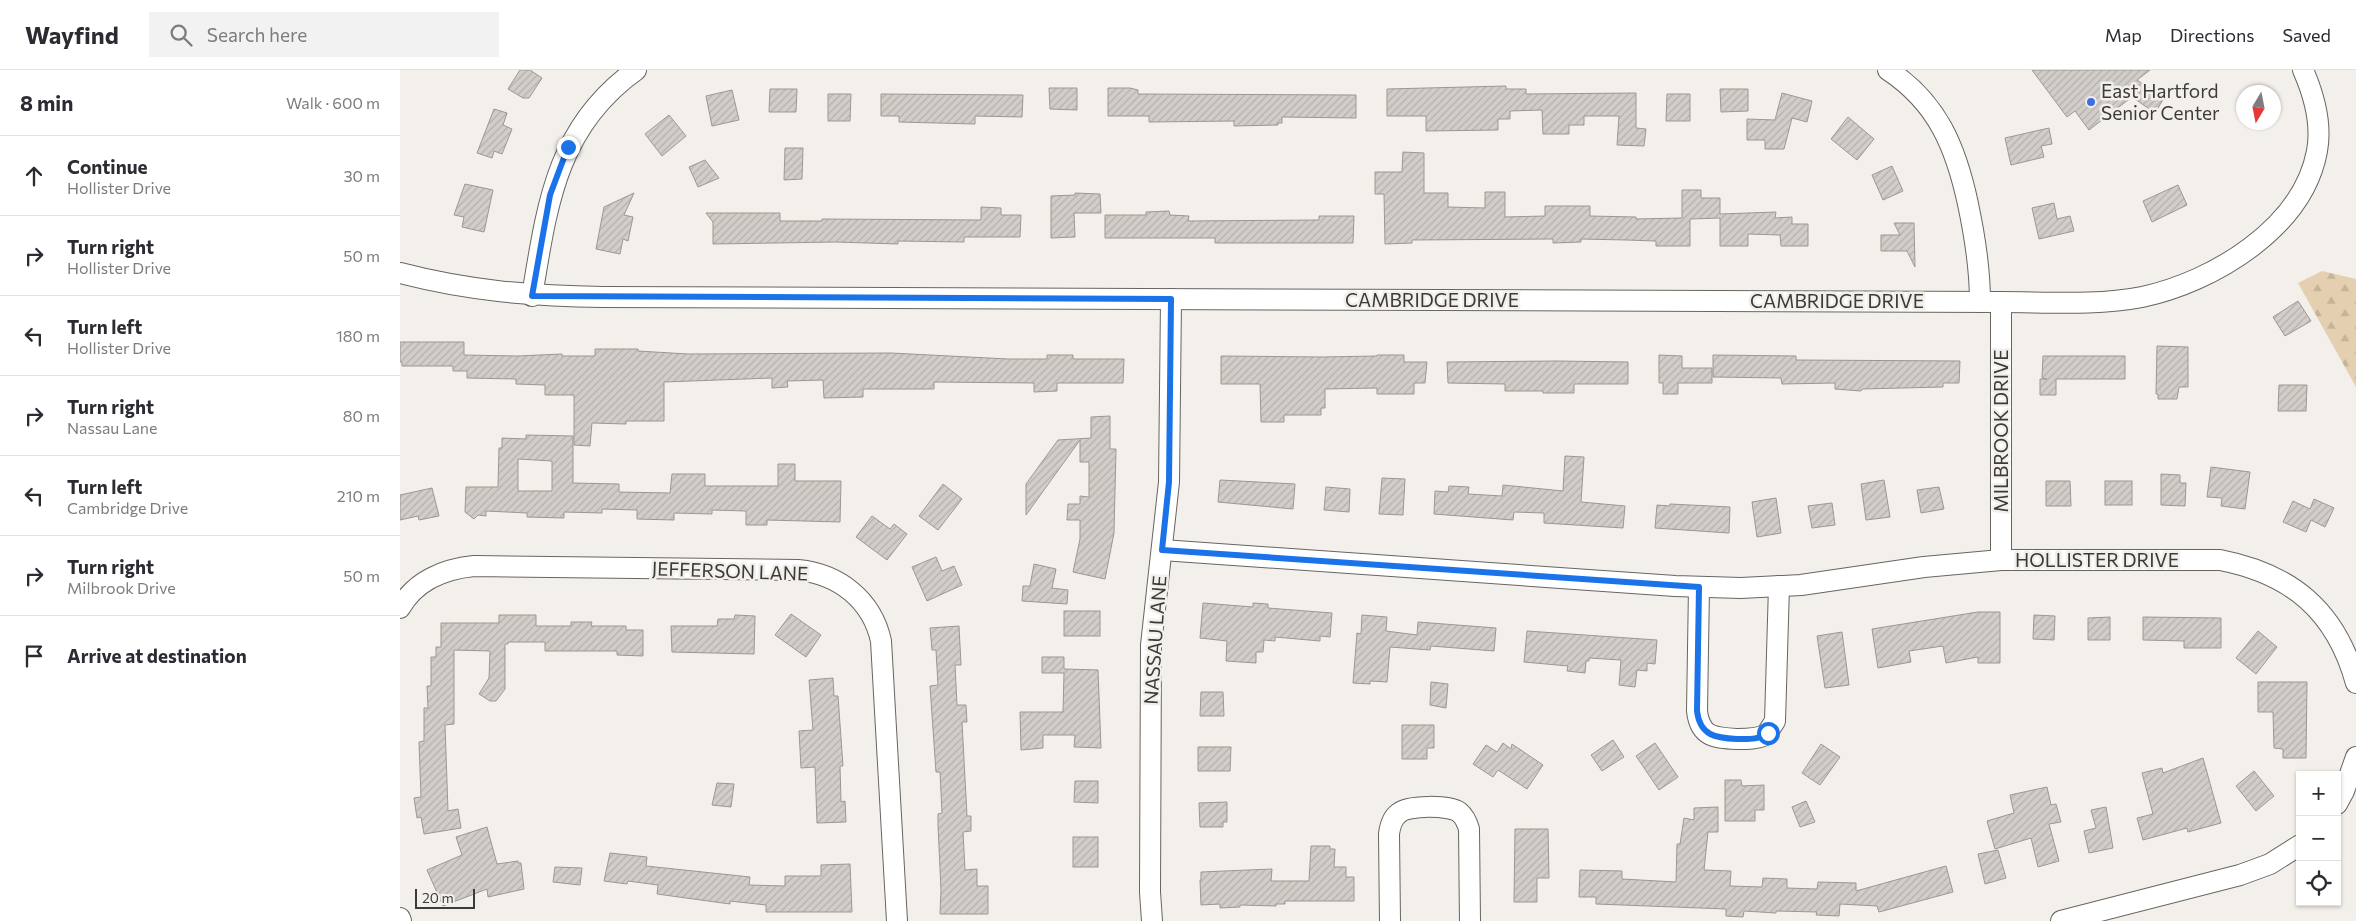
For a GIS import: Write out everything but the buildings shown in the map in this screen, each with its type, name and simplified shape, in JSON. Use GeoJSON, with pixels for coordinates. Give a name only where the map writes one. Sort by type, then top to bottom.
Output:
{"type":"FeatureCollection","features":[{"type":"Feature","properties":{"kind":"street"},"geometry":{"type":"LineString","coordinates":[[532,296],[550,195],[568,147],[583,123],[600,102],[636,70]]}},
{"type":"Feature","properties":{"kind":"street"},"geometry":{"type":"LineString","coordinates":[[1888,70],[1926,103],[1937,118],[1952,146],[1962,174],[1979,253],[1980,302]]}},
{"type":"Feature","properties":{"kind":"street","name":"CAMBRIDGE DRIVE"},"geometry":{"type":"LineString","coordinates":[[400,273],[467,289],[532,296],[1980,302],[2101,301],[2142,297],[2204,275],[2251,247],[2274,228],[2291,208],[2306,186],[2317,150],[2316,107],[2303,70]]}},
{"type":"Feature","properties":{"kind":"street","name":"NASSAU LANE"},"geometry":{"type":"LineString","coordinates":[[1152,921],[1150,892],[1151,645],[1169,482],[1171,299]]}},
{"type":"Feature","properties":{"kind":"street","name":"MILBROOK DRIVE"},"geometry":{"type":"LineString","coordinates":[[2001,302],[2001,560]]}},
{"type":"Feature","properties":{"kind":"street","name":"HOLLISTER DRIVE"},"geometry":{"type":"LineString","coordinates":[[1162,550],[1699,587],[1779,586],[1924,567],[2001,560],[2206,559],[2237,563],[2254,568],[2292,587],[2322,614],[2340,639],[2356,683]]}},
{"type":"Feature","properties":{"kind":"street","name":"JEFFERSON LANE"},"geometry":{"type":"LineString","coordinates":[[400,608],[409,595],[434,576],[454,569],[474,566],[798,570],[821,574],[839,582],[857,596],[866,608],[874,620],[881,641],[897,921]]}},
{"type":"Feature","properties":{"kind":"street"},"geometry":{"type":"LineString","coordinates":[[1699,587],[1697,711],[1699,723],[1705,732],[1712,736],[1750,739],[1768,733],[1775,720],[1779,586]]}},
{"type":"Feature","properties":{"kind":"street"},"geometry":{"type":"LineString","coordinates":[[2341,797],[2356,757]]}},
{"type":"Feature","properties":{"kind":"street"},"geometry":{"type":"LineString","coordinates":[[1390,921],[1389,834],[1391,824],[1398,814],[1408,808],[1444,807],[1459,812],[1466,820],[1469,829],[1470,921]]}},
{"type":"Feature","properties":{"kind":"street"},"geometry":{"type":"LineString","coordinates":[[2061,921],[2240,876],[2270,864],[2296,848]]}},
{"type":"Feature","properties":{"kind":"green space"},"geometry":{"type":"Polygon","coordinates":[[[2322,271],[2356,279],[2356,387],[2298,283],[2322,271]]]}},
{"type":"Feature","properties":{"kind":"place","name":"East Hartford Senior Center"},"geometry":{"type":"Point","coordinates":[2091,102]}},
{"type":"Feature","properties":{"kind":"route"},"geometry":{"type":"LineString","coordinates":[[568,147],[550,195],[532,296],[603,298],[1171,299],[1169,482],[1168,508],[1162,550],[1699,587],[1697,711],[1699,723],[1705,732],[1717,738],[1750,739],[1762,737],[1768,733]]}}]}
